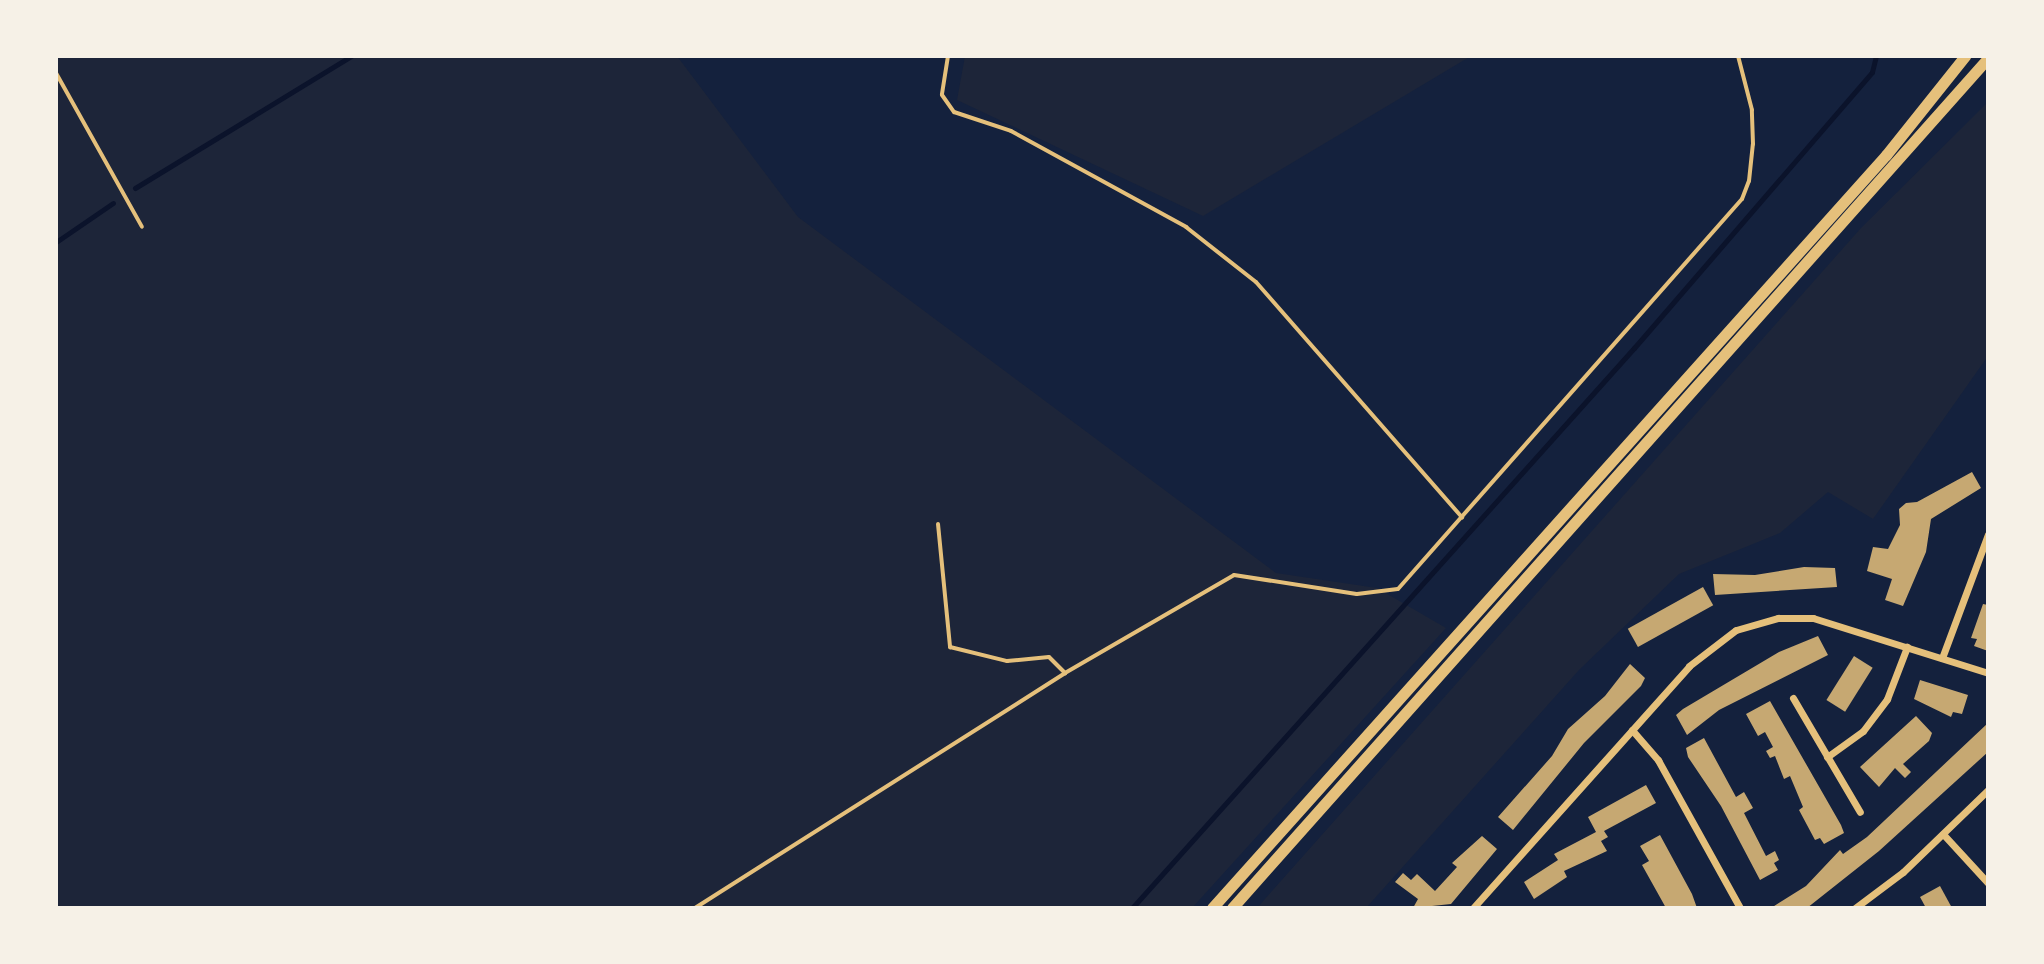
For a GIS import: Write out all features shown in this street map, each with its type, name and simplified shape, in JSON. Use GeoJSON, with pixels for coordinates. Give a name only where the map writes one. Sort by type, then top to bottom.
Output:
{"type":"FeatureCollection","features":[{"type":"Feature","properties":{"kind":"main road"},"geometry":{"type":"LineString","coordinates":[[1212,908],[1886,155],[1965,56]]}},
{"type":"Feature","properties":{"kind":"main road"},"geometry":{"type":"LineString","coordinates":[[1232,908],[1988,58]]}},
{"type":"Feature","properties":{"kind":"street"},"geometry":{"type":"LineString","coordinates":[[1942,658],[1988,534]]}},
{"type":"Feature","properties":{"kind":"street"},"geometry":{"type":"LineString","coordinates":[[1473,908],[1706,649],[1756,623],[1813,618],[1988,673]]}},
{"type":"Feature","properties":{"kind":"street"},"geometry":{"type":"LineString","coordinates":[[1827,757],[1863,731],[1881,707],[1907,647]]}},
{"type":"Feature","properties":{"kind":"street"},"geometry":{"type":"LineString","coordinates":[[1793,698],[1860,812]]}},
{"type":"Feature","properties":{"kind":"street"},"geometry":{"type":"LineString","coordinates":[[1632,730],[1654,753],[1740,908]]}},
{"type":"Feature","properties":{"kind":"street"},"geometry":{"type":"LineString","coordinates":[[1855,908],[1943,834],[1988,790]]}},
{"type":"Feature","properties":{"kind":"street"},"geometry":{"type":"LineString","coordinates":[[1943,834],[1988,883]]}},
{"type":"Feature","properties":{"kind":"lane"},"geometry":{"type":"LineString","coordinates":[[948,56],[942,95],[954,112],[1011,131],[1186,227],[1256,282],[1462,517]]}},
{"type":"Feature","properties":{"kind":"lane"},"geometry":{"type":"LineString","coordinates":[[695,908],[1065,673],[1234,575],[1357,594],[1398,589],[1742,199],[1749,181],[1753,144],[1749,96],[1738,56]]}},
{"type":"Feature","properties":{"kind":"lane"},"geometry":{"type":"LineString","coordinates":[[56,73],[142,227]]}},
{"type":"Feature","properties":{"kind":"lane"},"geometry":{"type":"LineString","coordinates":[[938,524],[950,647],[1007,661],[1049,657],[1065,673]]}},
{"type":"Feature","properties":{"kind":"shaded area"},"geometry":{"type":"Polygon","coordinates":[[[56,56],[677,56],[798,217],[1276,573],[1377,588],[1446,628],[1192,908],[56,908],[56,56]]]}},
{"type":"Feature","properties":{"kind":"shaded area"},"geometry":{"type":"Polygon","coordinates":[[[965,56],[1471,56],[1203,216],[957,100],[965,56]]]}},
{"type":"Feature","properties":{"kind":"shaded area"},"geometry":{"type":"Polygon","coordinates":[[[1988,102],[1988,356],[1873,519],[1828,492],[1780,533],[1679,574],[1579,670],[1366,908],[1257,908],[1861,228],[1988,102]]]}},
{"type":"Feature","properties":{"kind":"building"},"geometry":{"type":"Polygon","coordinates":[[[1972,472],[1981,488],[1931,519],[1926,552],[1903,606],[1885,600],[1892,579],[1867,571],[1873,547],[1888,549],[1900,525],[1899,509],[1906,503],[1917,502],[1972,472]]]}},
{"type":"Feature","properties":{"kind":"building"},"geometry":{"type":"Polygon","coordinates":[[[1804,567],[1835,568],[1837,587],[1715,595],[1713,574],[1755,575],[1804,567]]]}},
{"type":"Feature","properties":{"kind":"building"},"geometry":{"type":"Polygon","coordinates":[[[1703,587],[1713,605],[1638,647],[1628,629],[1703,587]]]}},
{"type":"Feature","properties":{"kind":"building"},"geometry":{"type":"Polygon","coordinates":[[[1983,604],[1988,605],[1988,651],[1974,646],[1977,639],[1971,638],[1983,604]]]}},
{"type":"Feature","properties":{"kind":"building"},"geometry":{"type":"Polygon","coordinates":[[[1818,636],[1828,655],[1719,710],[1687,735],[1676,715],[1683,709],[1779,652],[1818,636]]]}},
{"type":"Feature","properties":{"kind":"building"},"geometry":{"type":"Polygon","coordinates":[[[1854,656],[1873,668],[1845,712],[1826,700],[1854,656]]]}},
{"type":"Feature","properties":{"kind":"building"},"geometry":{"type":"Polygon","coordinates":[[[1630,664],[1645,678],[1641,686],[1584,743],[1513,830],[1498,817],[1552,756],[1568,729],[1605,696],[1630,664]]]}},
{"type":"Feature","properties":{"kind":"building"},"geometry":{"type":"Polygon","coordinates":[[[1920,680],[1968,695],[1962,714],[1953,712],[1951,717],[1914,699],[1920,680]]]}},
{"type":"Feature","properties":{"kind":"building"},"geometry":{"type":"Polygon","coordinates":[[[1770,701],[1841,825],[1844,833],[1824,844],[1820,838],[1815,840],[1799,810],[1803,807],[1790,776],[1784,779],[1775,756],[1770,758],[1766,751],[1773,747],[1765,732],[1758,736],[1746,714],[1770,701]]]}},
{"type":"Feature","properties":{"kind":"building"},"geometry":{"type":"Polygon","coordinates":[[[1916,716],[1932,733],[1929,741],[1903,764],[1911,772],[1905,778],[1895,768],[1879,787],[1860,767],[1916,716]]]}},
{"type":"Feature","properties":{"kind":"building"},"geometry":{"type":"Polygon","coordinates":[[[1988,723],[1988,752],[1879,851],[1807,908],[1771,908],[1806,886],[1840,850],[1843,854],[1867,837],[1988,723]]]}},
{"type":"Feature","properties":{"kind":"building"},"geometry":{"type":"Polygon","coordinates":[[[1704,738],[1736,797],[1744,792],[1753,808],[1744,813],[1766,856],[1775,851],[1779,860],[1774,863],[1778,870],[1760,880],[1721,806],[1688,757],[1686,748],[1704,738]]]}},
{"type":"Feature","properties":{"kind":"building"},"geometry":{"type":"Polygon","coordinates":[[[1646,785],[1656,803],[1604,831],[1608,837],[1601,841],[1607,851],[1564,871],[1567,877],[1534,899],[1524,882],[1558,860],[1554,854],[1596,832],[1588,817],[1646,785]]]}},
{"type":"Feature","properties":{"kind":"building"},"geometry":{"type":"Polygon","coordinates":[[[1660,835],[1697,908],[1666,908],[1642,865],[1649,861],[1640,846],[1660,835]]]}},
{"type":"Feature","properties":{"kind":"building"},"geometry":{"type":"Polygon","coordinates":[[[1482,836],[1497,849],[1451,904],[1413,908],[1418,899],[1395,882],[1403,873],[1411,880],[1417,874],[1435,891],[1457,867],[1452,863],[1482,836]]]}},
{"type":"Feature","properties":{"kind":"building"},"geometry":{"type":"Polygon","coordinates":[[[1940,886],[1952,908],[1926,908],[1920,897],[1940,886]]]}},
{"type":"Feature","properties":{"kind":"waterway"},"geometry":{"type":"LineString","coordinates":[[135,188],[351,56]]}},
{"type":"Feature","properties":{"kind":"waterway"},"geometry":{"type":"LineString","coordinates":[[1132,908],[1634,348],[1872,72],[1876,56]]}},
{"type":"Feature","properties":{"kind":"waterway"},"geometry":{"type":"LineString","coordinates":[[56,242],[113,203]]}}]}
